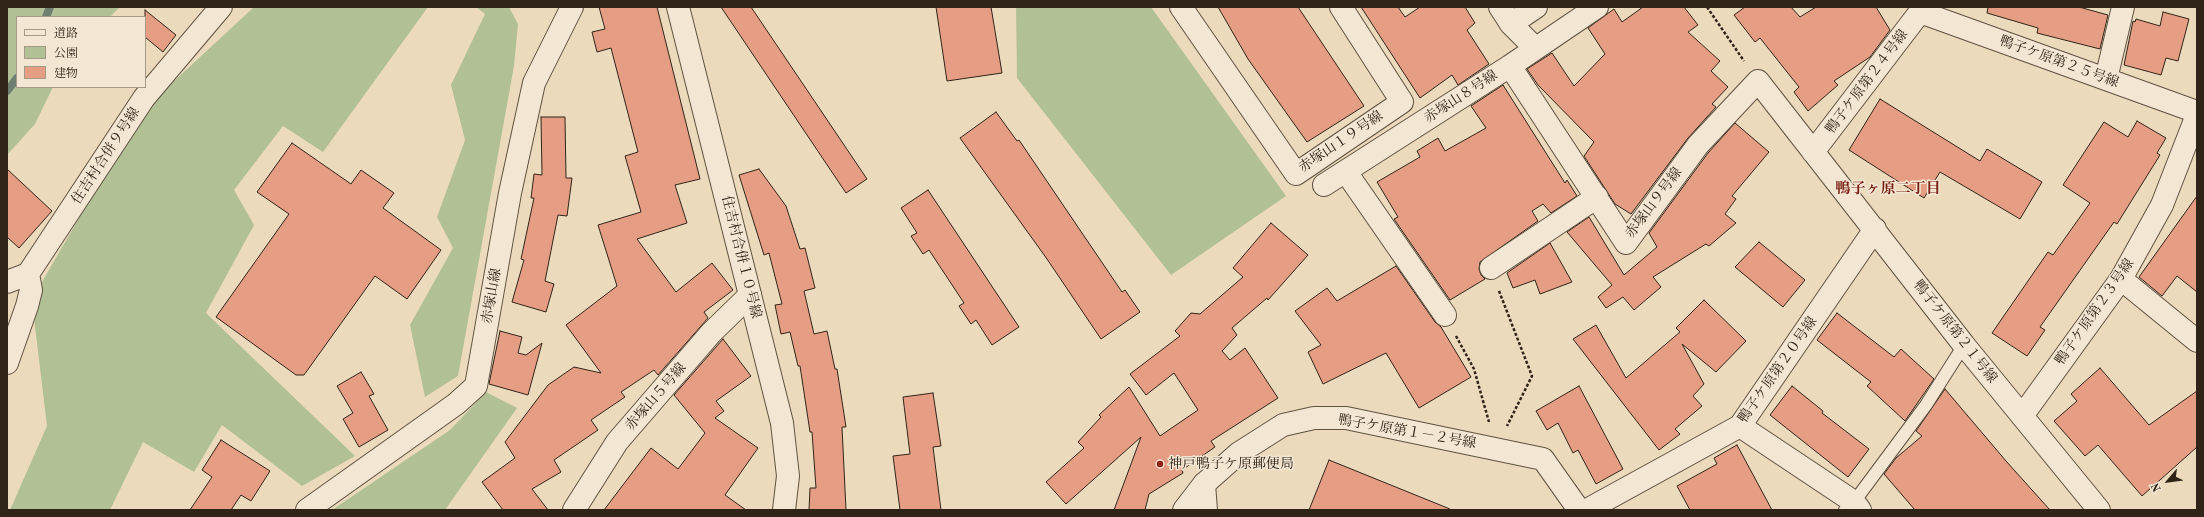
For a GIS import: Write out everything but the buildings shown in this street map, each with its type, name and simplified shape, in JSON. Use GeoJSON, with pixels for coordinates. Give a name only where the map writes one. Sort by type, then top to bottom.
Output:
{"type":"FeatureCollection","features":[{"type":"Feature","properties":{"kind":"street","name":"住吉村合併９号線"},"geometry":{"type":"LineString","coordinates":[[28,274],[144,98],[221,7]]}},
{"type":"Feature","properties":{"kind":"street","name":"赤塚山線"},"geometry":{"type":"LineString","coordinates":[[307,510],[456,404],[476,386],[510,193],[534,84],[572,7]]}},
{"type":"Feature","properties":{"kind":"street","name":"住吉村合併１０号線"},"geometry":{"type":"LineString","coordinates":[[678,7],[782,423],[788,476],[784,510]]}},
{"type":"Feature","properties":{"kind":"street","name":"赤塚山１９号線"},"geometry":{"type":"LineString","coordinates":[[1181,7],[1296,174],[1402,102],[1341,7]]}},
{"type":"Feature","properties":{"kind":"street"},"geometry":{"type":"LineString","coordinates":[[1536,7],[1506,15],[1536,48]]}},
{"type":"Feature","properties":{"kind":"street","name":"赤塚山８号線"},"geometry":{"type":"LineString","coordinates":[[1324,185],[1510,66],[1597,7]]}},
{"type":"Feature","properties":{"kind":"street"},"geometry":{"type":"LineString","coordinates":[[2106,79],[2123,7]]}},
{"type":"Feature","properties":{"kind":"street","name":"鴨子ケ原第２５号線"},"geometry":{"type":"LineString","coordinates":[[1920,12],[1957,15],[2106,79],[2197,112]]}},
{"type":"Feature","properties":{"kind":"street","name":"鴨子ケ原第２４号線"},"geometry":{"type":"LineString","coordinates":[[1814,152],[1920,12]]}},
{"type":"Feature","properties":{"kind":"street","name":"赤塚山９号線"},"geometry":{"type":"LineString","coordinates":[[1510,66],[1626,243],[1698,145],[1758,81]]}},
{"type":"Feature","properties":{"kind":"street"},"geometry":{"type":"LineString","coordinates":[[1758,81],[1814,152]]}},
{"type":"Feature","properties":{"kind":"street","name":"鴨子ケ原第２３号線"},"geometry":{"type":"LineString","coordinates":[[2022,416],[2121,279],[2162,205],[2197,115]]}},
{"type":"Feature","properties":{"kind":"street","name":"鴨子ケ原第２１号線"},"geometry":{"type":"LineString","coordinates":[[1814,152],[1964,345],[2099,510]]}},
{"type":"Feature","properties":{"kind":"street"},"geometry":{"type":"LineString","coordinates":[[1346,172],[1445,315]]}},
{"type":"Feature","properties":{"kind":"street"},"geometry":{"type":"LineString","coordinates":[[1491,268],[1597,197]]}},
{"type":"Feature","properties":{"kind":"street","name":"鴨子ケ原第２０号線"},"geometry":{"type":"LineString","coordinates":[[1587,510],[1740,426],[1875,229]]}},
{"type":"Feature","properties":{"kind":"street"},"geometry":{"type":"LineString","coordinates":[[7,282],[28,274],[31,290],[7,363]]}},
{"type":"Feature","properties":{"kind":"street"},"geometry":{"type":"LineString","coordinates":[[2121,279],[2197,341]]}},
{"type":"Feature","properties":{"kind":"street","name":"赤塚山５号線"},"geometry":{"type":"LineString","coordinates":[[574,510],[617,442],[711,333],[750,294]]}},
{"type":"Feature","properties":{"kind":"street","name":"鴨子ケ原第１－２号線"},"geometry":{"type":"LineString","coordinates":[[1184,510],[1204,484],[1239,453],[1283,425],[1314,418],[1346,418],[1543,459],[1579,510]]}},
{"type":"Feature","properties":{"kind":"street"},"geometry":{"type":"LineString","coordinates":[[1740,426],[1853,507]]}},
{"type":"Feature","properties":{"kind":"street"},"geometry":{"type":"LineString","coordinates":[[1204,484],[1206,510]]}},
{"type":"Feature","properties":{"kind":"lane"},"geometry":{"type":"LineString","coordinates":[[1853,507],[1926,405],[1964,345]]}},
{"type":"Feature","properties":{"kind":"path"},"geometry":{"type":"LineString","coordinates":[[1707,7],[1758,81]]}},
{"type":"Feature","properties":{"kind":"path"},"geometry":{"type":"LineString","coordinates":[[1491,268],[1532,376],[1496,448]]}},
{"type":"Feature","properties":{"kind":"path"},"geometry":{"type":"LineString","coordinates":[[1445,315],[1474,369],[1496,448]]}},
{"type":"Feature","properties":{"kind":"green space"},"geometry":{"type":"Polygon","coordinates":[[[7,7],[120,7],[111,16],[16,16],[16,88],[53,88],[35,124],[7,155],[7,7]]]}},
{"type":"Feature","properties":{"kind":"green space"},"geometry":{"type":"Polygon","coordinates":[[[254,7],[428,7],[323,152],[283,126],[234,190],[254,225],[206,313],[355,456],[302,486],[222,425],[194,472],[143,442],[110,510],[10,510],[47,426],[33,310],[43,280],[82,213],[158,96],[254,7]]]}},
{"type":"Feature","properties":{"kind":"green space"},"geometry":{"type":"Polygon","coordinates":[[[476,7],[509,7],[518,24],[514,66],[458,376],[425,397],[410,325],[453,248],[437,217],[465,140],[451,85],[485,14],[476,7]]]}},
{"type":"Feature","properties":{"kind":"green space"},"geometry":{"type":"Polygon","coordinates":[[[1016,7],[1151,7],[1286,196],[1171,275],[1017,78],[1016,7]]]}},
{"type":"Feature","properties":{"kind":"green space"},"geometry":{"type":"Polygon","coordinates":[[[486,392],[517,408],[445,510],[332,510],[450,430],[486,392]]]}},
{"type":"Feature","properties":{"kind":"waterway"},"geometry":{"type":"LineString","coordinates":[[46,16],[50,7]]}},
{"type":"Feature","properties":{"kind":"waterway"},"geometry":{"type":"LineString","coordinates":[[7,91],[16,79]]}},
{"type":"Feature","properties":{"kind":"place","name":"神戸鴨子ケ原郵便局"},"geometry":{"type":"Point","coordinates":[1160,464]}},
{"type":"Feature","properties":{"kind":"district","name":"鴨子ヶ原二丁目"},"geometry":{"type":"Point","coordinates":[1888,189]}}]}
